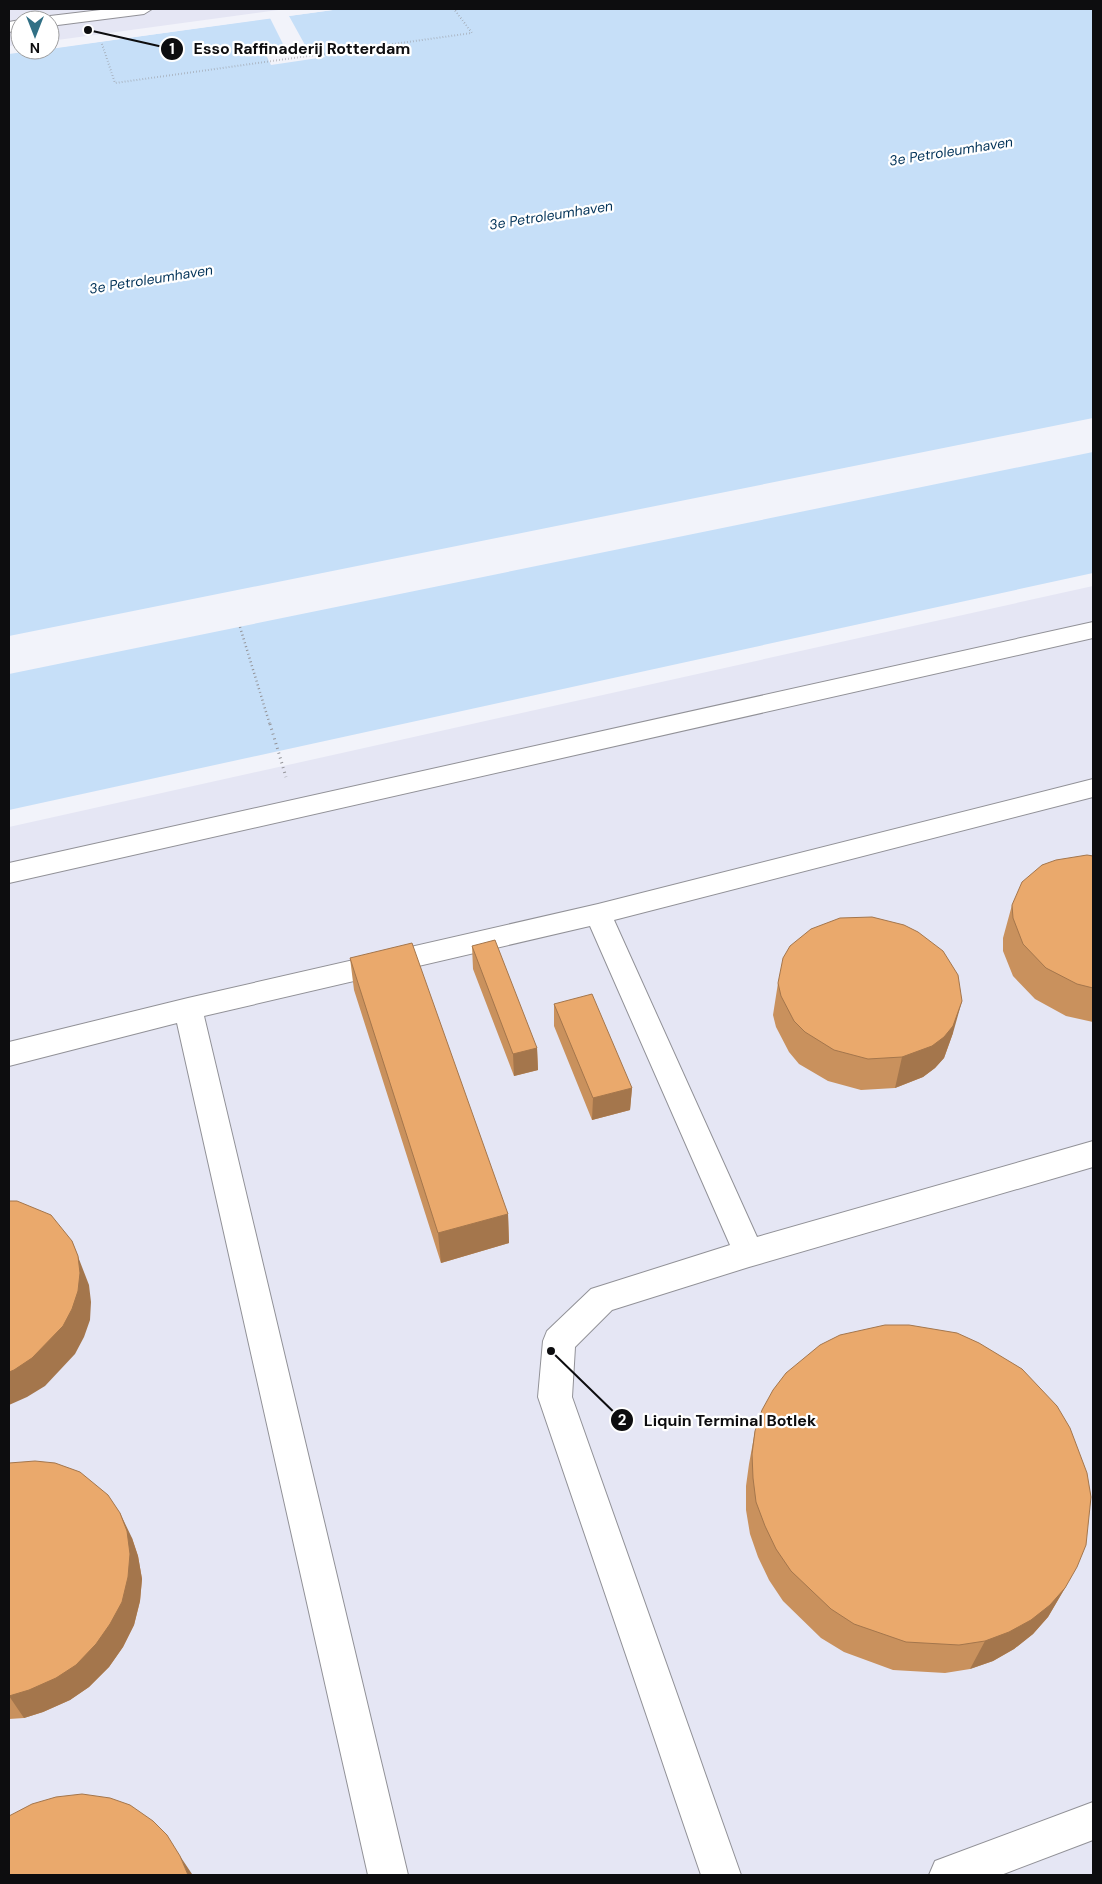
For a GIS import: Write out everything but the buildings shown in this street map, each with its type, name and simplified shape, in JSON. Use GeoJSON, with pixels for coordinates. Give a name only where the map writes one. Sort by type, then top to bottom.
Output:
{"type":"FeatureCollection","features":[{"type":"Feature","properties":{"kind":"lane"},"geometry":{"type":"LineString","coordinates":[[60,20],[144,9]]}},
{"type":"Feature","properties":{"kind":"lane"},"geometry":{"type":"LineString","coordinates":[[9,873],[1093,630]]}},
{"type":"Feature","properties":{"kind":"lane"},"geometry":{"type":"LineString","coordinates":[[9,1054],[188,1009],[598,914],[1093,788]]}},
{"type":"Feature","properties":{"kind":"lane"},"geometry":{"type":"LineString","coordinates":[[598,914],[748,1254]]}},
{"type":"Feature","properties":{"kind":"lane"},"geometry":{"type":"LineString","coordinates":[[188,1009],[388,1875]]}},
{"type":"Feature","properties":{"kind":"lane"},"geometry":{"type":"LineString","coordinates":[[721,1875],[555,1397],[559,1341],[602,1299],[748,1254],[1093,1154]]}},
{"type":"Feature","properties":{"kind":"lane"},"geometry":{"type":"LineString","coordinates":[[949,1875],[1093,1821]]}},
{"type":"Feature","properties":{"kind":"path"},"geometry":{"type":"LineString","coordinates":[[100,38],[115,83],[472,33],[454,9]]}},
{"type":"Feature","properties":{"kind":"path"},"geometry":{"type":"LineString","coordinates":[[240,627],[296,808]]}},
{"type":"Feature","properties":{"kind":"shaded area"},"geometry":{"type":"Polygon","coordinates":[[[9,9],[286,9],[60,40],[60,10],[10,10],[9,46],[9,9]]]}},
{"type":"Feature","properties":{"kind":"shaded area"},"geometry":{"type":"Polygon","coordinates":[[[1093,586],[1093,1875],[9,1875],[9,827],[1093,586]]]}},
{"type":"Feature","properties":{"kind":"water","name":"3e Petroleumhaven"},"geometry":{"type":"Polygon","coordinates":[[[340,9],[1093,9],[1093,573],[9,810],[9,54],[10,60],[60,60],[60,47],[340,9]]]}},
{"type":"Feature","properties":{"kind":"pier"},"geometry":{"type":"Polygon","coordinates":[[[322,9],[340,9],[289,16],[305,45],[318,43],[325,57],[271,65],[264,51],[285,48],[270,18],[60,48],[60,45],[322,9]]]}},
{"type":"Feature","properties":{"kind":"pier"},"geometry":{"type":"Polygon","coordinates":[[[1093,418],[1093,452],[9,674],[9,636],[1093,418]]]}},
{"type":"Feature","properties":{"kind":"place","name":"Esso Rafﬁnaderij Rotterdam"},"geometry":{"type":"Point","coordinates":[88,30]}},
{"type":"Feature","properties":{"kind":"place","name":"Liquin Terminal Botlek"},"geometry":{"type":"Point","coordinates":[551,1351]}}]}
